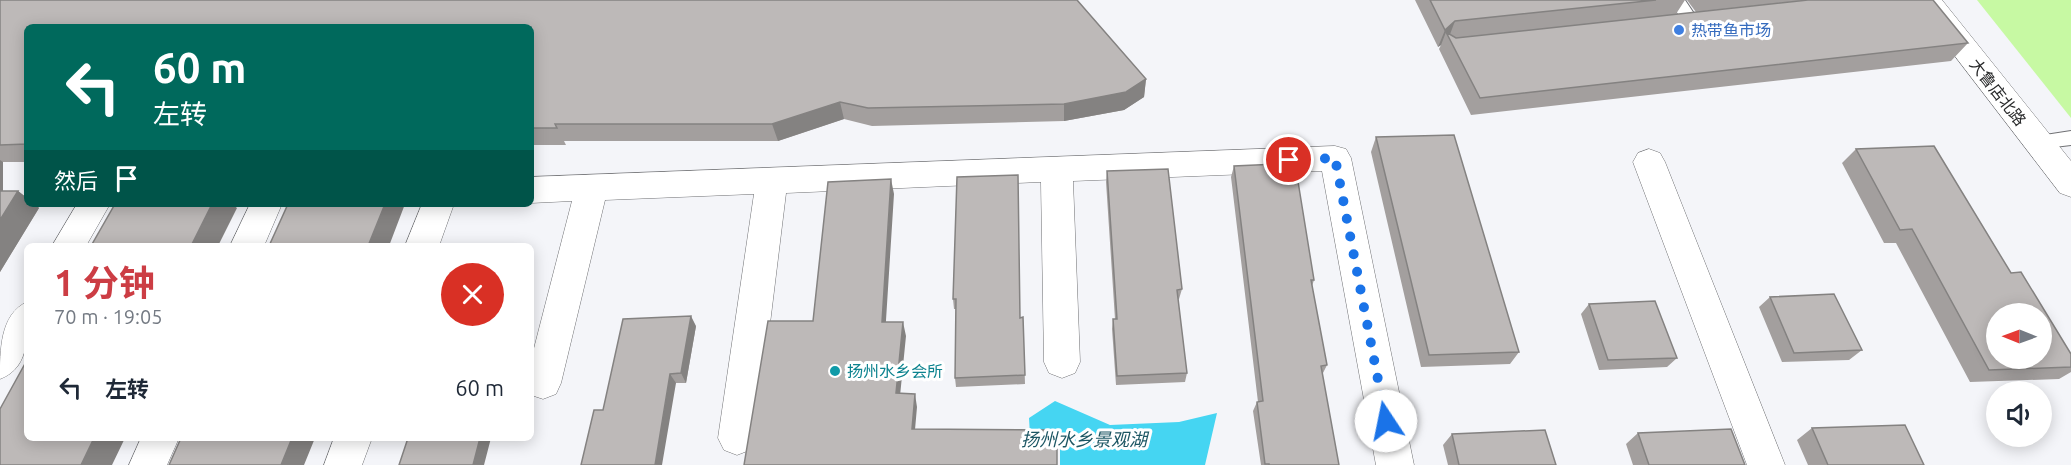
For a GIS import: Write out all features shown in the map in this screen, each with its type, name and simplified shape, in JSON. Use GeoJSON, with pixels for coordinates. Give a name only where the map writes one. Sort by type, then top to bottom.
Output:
{"type":"FeatureCollection","features":[{"type":"Feature","properties":{"kind":"street","name":"大鲁店北路"},"geometry":{"type":"LineString","coordinates":[[1926,0],[2071,184]]}},
{"type":"Feature","properties":{"kind":"street"},"geometry":{"type":"LineString","coordinates":[[534,190],[1335,158],[1395,465]]}},
{"type":"Feature","properties":{"kind":"street"},"geometry":{"type":"LineString","coordinates":[[1648,162],[1766,465]]}},
{"type":"Feature","properties":{"kind":"street"},"geometry":{"type":"LineString","coordinates":[[1056,169],[1062,362]]}},
{"type":"Feature","properties":{"kind":"street"},"geometry":{"type":"LineString","coordinates":[[737,438],[772,180]]}},
{"type":"Feature","properties":{"kind":"street"},"geometry":{"type":"LineString","coordinates":[[543,383],[592,187]]}},
{"type":"Feature","properties":{"kind":"street"},"geometry":{"type":"LineString","coordinates":[[71,243],[92,207]]}},
{"type":"Feature","properties":{"kind":"street"},"geometry":{"type":"LineString","coordinates":[[248,243],[265,207]]}},
{"type":"Feature","properties":{"kind":"street"},"geometry":{"type":"LineString","coordinates":[[423,243],[437,207]]}},
{"type":"Feature","properties":{"kind":"street"},"geometry":{"type":"LineString","coordinates":[[0,363],[24,322]]}},
{"type":"Feature","properties":{"kind":"street"},"geometry":{"type":"LineString","coordinates":[[148,465],[159,441]]}},
{"type":"Feature","properties":{"kind":"street"},"geometry":{"type":"LineString","coordinates":[[343,465],[352,441]]}},
{"type":"Feature","properties":{"kind":"lane"},"geometry":{"type":"LineString","coordinates":[[1677,0],[1691,21]]}},
{"type":"Feature","properties":{"kind":"lane"},"geometry":{"type":"LineString","coordinates":[[1668,23],[1713,18]]}},
{"type":"Feature","properties":{"kind":"lane"},"geometry":{"type":"LineString","coordinates":[[2038,142],[2071,138]]}},
{"type":"Feature","properties":{"kind":"green space"},"geometry":{"type":"Polygon","coordinates":[[[1977,0],[2071,0],[2071,118],[1977,0]]]}},
{"type":"Feature","properties":{"kind":"water","name":"扬州水乡景观湖"},"geometry":{"type":"Polygon","coordinates":[[[1055,401],[1110,425],[1179,422],[1217,413],[1205,465],[1060,465],[1060,435],[1030,435],[1029,418],[1055,401]]]}},
{"type":"Feature","properties":{"kind":"building"},"geometry":{"type":"Polygon","coordinates":[[[0,0],[1077,0],[1146,79],[1126,92],[1064,104],[868,108],[840,102],[772,124],[555,124],[557,128],[534,128],[534,24],[24,24],[24,144],[0,145],[0,0]]]}},
{"type":"Feature","properties":{"kind":"building"},"geometry":{"type":"Polygon","coordinates":[[[1430,0],[1656,0],[1455,21],[1445,30],[1430,0]]]}},
{"type":"Feature","properties":{"kind":"building","name":"热带鱼市场"},"geometry":{"type":"Polygon","coordinates":[[[1808,0],[1933,0],[1968,43],[1480,98],[1446,32],[1456,38],[1808,0]]]}},
{"type":"Feature","properties":{"kind":"building"},"geometry":{"type":"Polygon","coordinates":[[[1454,135],[1519,352],[1429,355],[1376,137],[1454,135]]]}},
{"type":"Feature","properties":{"kind":"building"},"geometry":{"type":"Polygon","coordinates":[[[1934,146],[2011,273],[2021,272],[2040,303],[1986,303],[1986,365],[1912,229],[1900,230],[1856,149],[1934,146]]]}},
{"type":"Feature","properties":{"kind":"building"},"geometry":{"type":"Polygon","coordinates":[[[1295,163],[1314,280],[1311,280],[1327,365],[1321,366],[1339,465],[1265,464],[1257,402],[1263,401],[1234,166],[1295,163]]]}},
{"type":"Feature","properties":{"kind":"building"},"geometry":{"type":"Polygon","coordinates":[[[1168,169],[1182,289],[1177,290],[1187,373],[1117,376],[1113,319],[1117,319],[1107,171],[1168,169]]]}},
{"type":"Feature","properties":{"kind":"building"},"geometry":{"type":"Polygon","coordinates":[[[1018,175],[1020,318],[1023,317],[1025,375],[955,378],[956,299],[953,299],[957,177],[1018,175]]]}},
{"type":"Feature","properties":{"kind":"building","name":"扬州水乡会所"},"geometry":{"type":"Polygon","coordinates":[[[891,179],[882,322],[903,322],[896,393],[915,394],[912,429],[1057,430],[1057,465],[744,465],[768,321],[813,321],[828,182],[891,179]]]}},
{"type":"Feature","properties":{"kind":"building"},"geometry":{"type":"Polygon","coordinates":[[[0,191],[18,191],[0,220],[0,191]]]}},
{"type":"Feature","properties":{"kind":"building"},"geometry":{"type":"Polygon","coordinates":[[[113,207],[210,207],[192,243],[93,243],[113,207]]]}},
{"type":"Feature","properties":{"kind":"building"},"geometry":{"type":"Polygon","coordinates":[[[287,207],[384,207],[369,243],[270,243],[287,207]]]}},
{"type":"Feature","properties":{"kind":"building"},"geometry":{"type":"Polygon","coordinates":[[[1834,294],[1862,350],[1794,353],[1770,297],[1834,294]]]}},
{"type":"Feature","properties":{"kind":"building"},"geometry":{"type":"Polygon","coordinates":[[[1655,301],[1677,358],[1608,360],[1589,304],[1655,301]]]}},
{"type":"Feature","properties":{"kind":"building"},"geometry":{"type":"Polygon","coordinates":[[[691,316],[681,373],[670,374],[655,465],[581,465],[594,410],[603,410],[623,319],[691,316]]]}},
{"type":"Feature","properties":{"kind":"building"},"geometry":{"type":"Polygon","coordinates":[[[2052,323],[2071,354],[2071,367],[2052,368],[2052,323]]]}},
{"type":"Feature","properties":{"kind":"building"},"geometry":{"type":"Polygon","coordinates":[[[24,365],[24,441],[93,441],[81,465],[0,465],[0,409],[24,365]]]}},
{"type":"Feature","properties":{"kind":"building"},"geometry":{"type":"Polygon","coordinates":[[[1905,425],[1924,465],[1828,465],[1812,428],[1905,425]]]}},
{"type":"Feature","properties":{"kind":"building"},"geometry":{"type":"Polygon","coordinates":[[[1731,429],[1745,465],[1649,465],[1638,433],[1731,429]]]}},
{"type":"Feature","properties":{"kind":"building"},"geometry":{"type":"Polygon","coordinates":[[[1545,430],[1556,465],[1459,465],[1452,434],[1545,430]]]}},
{"type":"Feature","properties":{"kind":"building"},"geometry":{"type":"Polygon","coordinates":[[[180,441],[291,441],[281,465],[169,465],[180,441]]]}},
{"type":"Feature","properties":{"kind":"building"},"geometry":{"type":"Polygon","coordinates":[[[407,441],[479,441],[473,465],[399,465],[407,441]]]}},
{"type":"Feature","properties":{"kind":"place","name":"热带鱼市场"},"geometry":{"type":"Point","coordinates":[1679,30]}},
{"type":"Feature","properties":{"kind":"place","name":"扬州水乡会所"},"geometry":{"type":"Point","coordinates":[835,371]}},
{"type":"Feature","properties":{"kind":"route"},"geometry":{"type":"LineString","coordinates":[[1289,160],[1335,158],[1386,421]]}}]}
